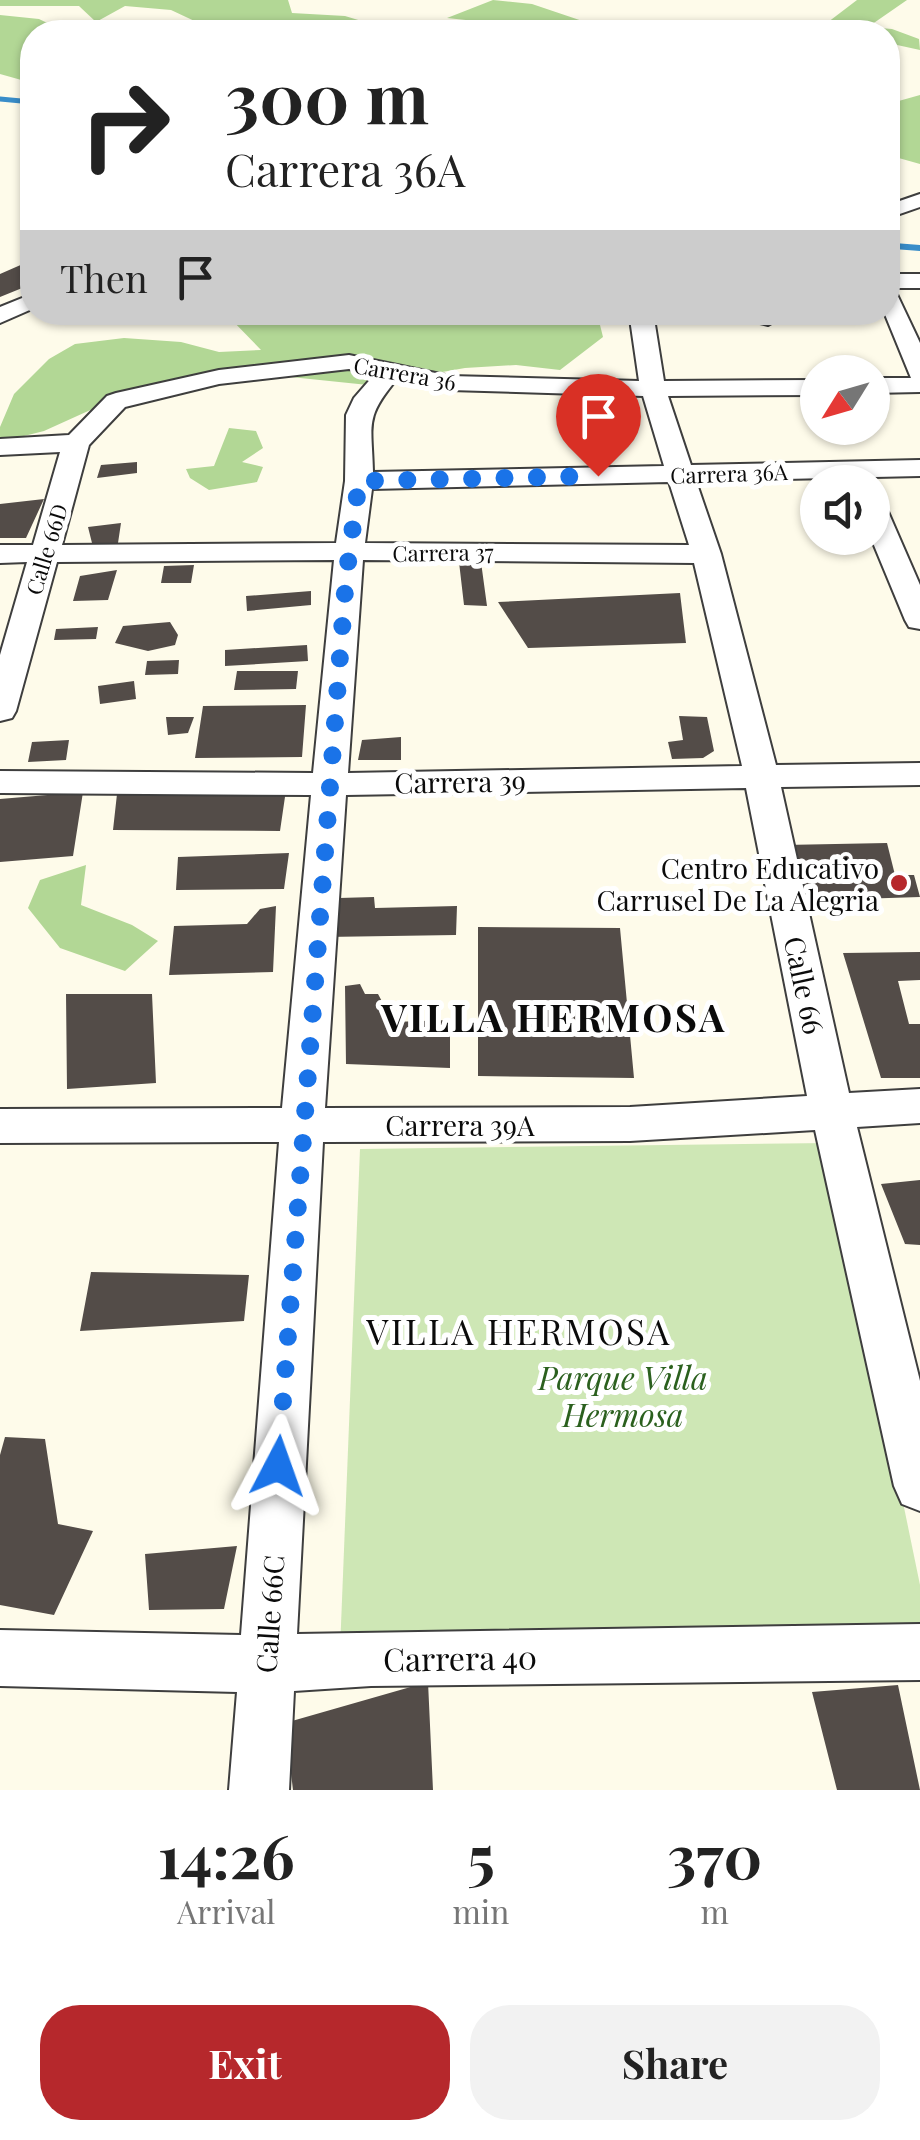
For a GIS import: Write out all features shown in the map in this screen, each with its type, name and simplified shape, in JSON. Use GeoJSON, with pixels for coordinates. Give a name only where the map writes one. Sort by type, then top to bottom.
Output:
{"type":"FeatureCollection","features":[{"type":"Feature","properties":{"kind":"street"},"geometry":{"type":"LineString","coordinates":[[900,323],[920,373]]}},
{"type":"Feature","properties":{"kind":"street","name":"Calle 66"},"geometry":{"type":"LineString","coordinates":[[643,325],[653,389],[706,554],[760,774],[812,1022],[920,1486]]}},
{"type":"Feature","properties":{"kind":"street","name":"Carrera 36"},"geometry":{"type":"LineString","coordinates":[[116,401],[219,377],[328,362],[349,362],[450,383],[653,389],[800,386]]}},
{"type":"Feature","properties":{"kind":"street","name":"Calle 66C"},"geometry":{"type":"LineString","coordinates":[[259,1790],[302,1123],[348,554],[359,481],[359,415],[363,403],[390,372]]}},
{"type":"Feature","properties":{"kind":"street"},"geometry":{"type":"LineString","coordinates":[[890,386],[920,385]]}},
{"type":"Feature","properties":{"kind":"street","name":"Calle 66D"},"geometry":{"type":"LineString","coordinates":[[0,711],[76,443],[106,407],[116,401]]}},
{"type":"Feature","properties":{"kind":"street"},"geometry":{"type":"LineString","coordinates":[[0,447],[76,443]]}},
{"type":"Feature","properties":{"kind":"street","name":"Carrera 36A"},"geometry":{"type":"LineString","coordinates":[[890,472],[920,468]]}},
{"type":"Feature","properties":{"kind":"street","name":"Carrera 36A"},"geometry":{"type":"LineString","coordinates":[[359,481],[800,476]]}},
{"type":"Feature","properties":{"kind":"street"},"geometry":{"type":"LineString","coordinates":[[890,536],[910,568],[920,620]]}},
{"type":"Feature","properties":{"kind":"street","name":"Carrera 37"},"geometry":{"type":"LineString","coordinates":[[0,554],[706,554]]}},
{"type":"Feature","properties":{"kind":"street","name":"Carrera 39"},"geometry":{"type":"LineString","coordinates":[[0,782],[330,784],[920,774]]}},
{"type":"Feature","properties":{"kind":"street","name":"Carrera 39A"},"geometry":{"type":"LineString","coordinates":[[0,1126],[630,1124],[920,1106]]}},
{"type":"Feature","properties":{"kind":"street","name":"Carrera 40"},"geometry":{"type":"LineString","coordinates":[[0,1658],[265,1664],[371,1658],[920,1652]]}},
{"type":"Feature","properties":{"kind":"green space"},"geometry":{"type":"Polygon","coordinates":[[[0,0],[288,0],[292,13],[358,20],[192,20],[171,10],[125,6],[94,20],[79,6],[0,6],[0,0]]]}},
{"type":"Feature","properties":{"kind":"green space"},"geometry":{"type":"Polygon","coordinates":[[[493,0],[532,4],[579,20],[466,20],[447,18],[493,0]]]}},
{"type":"Feature","properties":{"kind":"green space"},"geometry":{"type":"Polygon","coordinates":[[[857,0],[907,0],[878,20],[831,20],[857,0]]]}},
{"type":"Feature","properties":{"kind":"green space"},"geometry":{"type":"Polygon","coordinates":[[[0,15],[41,20],[20,20],[20,80],[0,74],[0,15]]]}},
{"type":"Feature","properties":{"kind":"green space"},"geometry":{"type":"Polygon","coordinates":[[[900,32],[919,39],[920,50],[900,46],[900,32]]]}},
{"type":"Feature","properties":{"kind":"green space"},"geometry":{"type":"Polygon","coordinates":[[[920,95],[920,164],[900,158],[900,101],[920,95]]]}},
{"type":"Feature","properties":{"kind":"green space"},"geometry":{"type":"Polygon","coordinates":[[[237,325],[600,325],[603,337],[560,370],[516,365],[465,368],[368,385],[281,376],[222,383],[97,407],[44,431],[0,442],[0,427],[14,394],[49,359],[75,344],[124,338],[181,342],[219,352],[261,350],[237,325]]]}},
{"type":"Feature","properties":{"kind":"green space"},"geometry":{"type":"Polygon","coordinates":[[[229,428],[256,431],[263,448],[242,462],[263,467],[257,482],[209,490],[190,478],[186,469],[214,466],[229,428]]]}},
{"type":"Feature","properties":{"kind":"green space"},"geometry":{"type":"Polygon","coordinates":[[[86,865],[81,905],[132,925],[158,941],[125,971],[60,948],[28,908],[40,880],[86,865]]]}},
{"type":"Feature","properties":{"kind":"green space","name":"Parque Villa Hermosa"},"geometry":{"type":"Polygon","coordinates":[[[829,1143],[920,1585],[920,1637],[340,1650],[360,1149],[829,1143]]]}},
{"type":"Feature","properties":{"kind":"building"},"geometry":{"type":"Polygon","coordinates":[[[20,265],[20,289],[0,297],[0,274],[20,265]]]}},
{"type":"Feature","properties":{"kind":"building"},"geometry":{"type":"Polygon","coordinates":[[[137,462],[137,473],[97,478],[101,465],[137,462]]]}},
{"type":"Feature","properties":{"kind":"building"},"geometry":{"type":"Polygon","coordinates":[[[44,499],[26,538],[0,538],[0,504],[44,499]]]}},
{"type":"Feature","properties":{"kind":"building"},"geometry":{"type":"Polygon","coordinates":[[[121,523],[118,543],[92,543],[88,527],[121,523]]]}},
{"type":"Feature","properties":{"kind":"building"},"geometry":{"type":"Polygon","coordinates":[[[459,562],[481,562],[487,606],[464,605],[459,562]]]}},
{"type":"Feature","properties":{"kind":"building"},"geometry":{"type":"Polygon","coordinates":[[[194,565],[191,583],[161,583],[164,566],[194,565]]]}},
{"type":"Feature","properties":{"kind":"building"},"geometry":{"type":"Polygon","coordinates":[[[117,570],[108,600],[73,601],[80,576],[117,570]]]}},
{"type":"Feature","properties":{"kind":"building"},"geometry":{"type":"Polygon","coordinates":[[[311,591],[311,605],[247,611],[246,596],[311,591]]]}},
{"type":"Feature","properties":{"kind":"building"},"geometry":{"type":"Polygon","coordinates":[[[680,593],[686,643],[528,648],[498,602],[680,593]]]}},
{"type":"Feature","properties":{"kind":"building"},"geometry":{"type":"Polygon","coordinates":[[[170,622],[178,635],[175,645],[148,651],[115,643],[123,626],[170,622]]]}},
{"type":"Feature","properties":{"kind":"building"},"geometry":{"type":"Polygon","coordinates":[[[98,627],[96,639],[54,640],[56,629],[98,627]]]}},
{"type":"Feature","properties":{"kind":"building"},"geometry":{"type":"Polygon","coordinates":[[[307,645],[308,661],[225,666],[225,650],[307,645]]]}},
{"type":"Feature","properties":{"kind":"building"},"geometry":{"type":"Polygon","coordinates":[[[179,660],[178,674],[145,675],[147,661],[179,660]]]}},
{"type":"Feature","properties":{"kind":"building"},"geometry":{"type":"Polygon","coordinates":[[[237,671],[298,671],[296,689],[234,690],[237,671]]]}},
{"type":"Feature","properties":{"kind":"building"},"geometry":{"type":"Polygon","coordinates":[[[134,681],[136,699],[100,704],[98,686],[134,681]]]}},
{"type":"Feature","properties":{"kind":"building"},"geometry":{"type":"Polygon","coordinates":[[[306,705],[302,757],[195,758],[203,706],[306,705]]]}},
{"type":"Feature","properties":{"kind":"building"},"geometry":{"type":"Polygon","coordinates":[[[679,716],[707,717],[714,751],[703,758],[672,759],[668,742],[683,740],[679,716]]]}},
{"type":"Feature","properties":{"kind":"building"},"geometry":{"type":"Polygon","coordinates":[[[166,717],[194,717],[188,733],[168,735],[166,717]]]}},
{"type":"Feature","properties":{"kind":"building"},"geometry":{"type":"Polygon","coordinates":[[[401,737],[401,760],[358,760],[362,740],[401,737]]]}},
{"type":"Feature","properties":{"kind":"building"},"geometry":{"type":"Polygon","coordinates":[[[69,740],[66,760],[28,762],[32,742],[69,740]]]}},
{"type":"Feature","properties":{"kind":"building"},"geometry":{"type":"Polygon","coordinates":[[[286,790],[280,831],[113,830],[117,794],[286,790]]]}},
{"type":"Feature","properties":{"kind":"building"},"geometry":{"type":"Polygon","coordinates":[[[83,792],[73,856],[0,862],[0,799],[83,792]]]}},
{"type":"Feature","properties":{"kind":"building"},"geometry":{"type":"Polygon","coordinates":[[[887,843],[895,875],[914,875],[920,897],[795,901],[784,845],[887,843]]]}},
{"type":"Feature","properties":{"kind":"building"},"geometry":{"type":"Polygon","coordinates":[[[289,853],[284,889],[176,890],[178,857],[289,853]]]}},
{"type":"Feature","properties":{"kind":"building"},"geometry":{"type":"Polygon","coordinates":[[[374,897],[375,908],[457,906],[456,935],[325,937],[325,915],[340,914],[339,898],[374,897]]]}},
{"type":"Feature","properties":{"kind":"building"},"geometry":{"type":"Polygon","coordinates":[[[276,906],[273,972],[169,975],[174,926],[247,924],[260,909],[276,906]]]}},
{"type":"Feature","properties":{"kind":"building"},"geometry":{"type":"Polygon","coordinates":[[[478,927],[620,928],[634,1078],[478,1076],[478,927]]]}},
{"type":"Feature","properties":{"kind":"building"},"geometry":{"type":"Polygon","coordinates":[[[920,952],[920,980],[898,981],[909,1024],[920,1024],[920,1078],[881,1078],[843,953],[920,952]]]}},
{"type":"Feature","properties":{"kind":"building"},"geometry":{"type":"Polygon","coordinates":[[[360,984],[365,994],[378,994],[393,1022],[450,1020],[450,1068],[346,1064],[345,986],[360,984]]]}},
{"type":"Feature","properties":{"kind":"building"},"geometry":{"type":"Polygon","coordinates":[[[66,994],[152,994],[156,1083],[67,1089],[66,994]]]}},
{"type":"Feature","properties":{"kind":"building"},"geometry":{"type":"Polygon","coordinates":[[[920,1180],[920,1245],[905,1244],[881,1184],[920,1180]]]}},
{"type":"Feature","properties":{"kind":"building"},"geometry":{"type":"Polygon","coordinates":[[[91,1272],[249,1275],[244,1321],[80,1331],[91,1272]]]}},
{"type":"Feature","properties":{"kind":"building"},"geometry":{"type":"Polygon","coordinates":[[[5,1437],[45,1439],[58,1524],[93,1531],[54,1615],[0,1605],[0,1455],[5,1437]]]}},
{"type":"Feature","properties":{"kind":"building"},"geometry":{"type":"Polygon","coordinates":[[[237,1546],[224,1609],[149,1610],[145,1554],[237,1546]]]}},
{"type":"Feature","properties":{"kind":"building"},"geometry":{"type":"Polygon","coordinates":[[[428,1682],[433,1790],[293,1790],[285,1723],[428,1682]]]}},
{"type":"Feature","properties":{"kind":"building"},"geometry":{"type":"Polygon","coordinates":[[[898,1685],[920,1790],[837,1790],[812,1692],[898,1685]]]}},
{"type":"Feature","properties":{"kind":"waterway"},"geometry":{"type":"LineString","coordinates":[[0,99],[20,101]]}},
{"type":"Feature","properties":{"kind":"waterway"},"geometry":{"type":"LineString","coordinates":[[900,246],[920,248]]}},
{"type":"Feature","properties":{"kind":"place","name":"Centro Educativo Carrusel De La Alegria"},"geometry":{"type":"Point","coordinates":[899,883]}},
{"type":"Feature","properties":{"kind":"district","name":"VILLA HERMOSA"},"geometry":{"type":"Point","coordinates":[554,1016]}},
{"type":"Feature","properties":{"kind":"district","name":"VILLA HERMOSA"},"geometry":{"type":"Point","coordinates":[519,1330]}},
{"type":"Feature","properties":{"kind":"route"},"geometry":{"type":"LineString","coordinates":[[278,1466],[346,578],[359,481],[598,476]]}}]}
